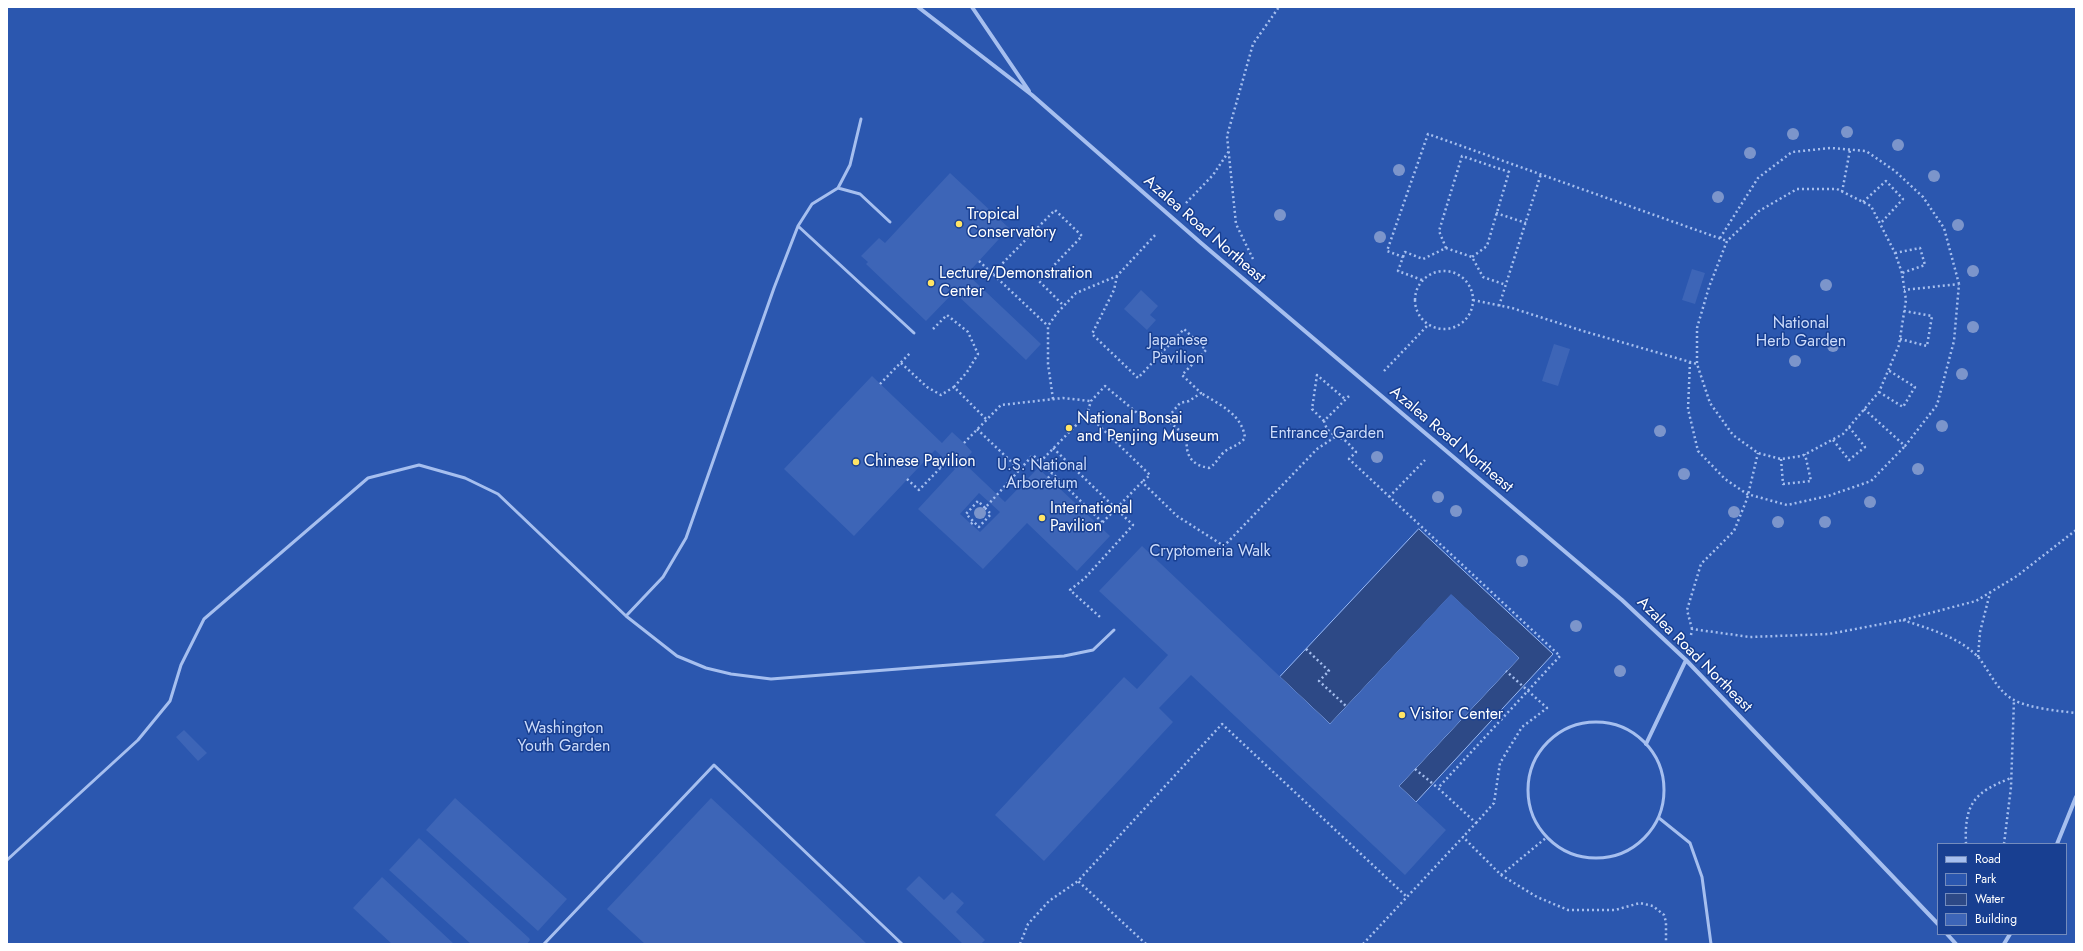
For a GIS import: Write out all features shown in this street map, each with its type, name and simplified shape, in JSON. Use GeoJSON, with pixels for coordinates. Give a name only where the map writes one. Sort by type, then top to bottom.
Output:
{"type":"FeatureCollection","features":[{"type":"Feature","properties":{"kind":"street","name":"Azalea Road Northeast"},"geometry":{"type":"LineString","coordinates":[[918,7],[1032,95],[1171,218],[1622,600],[1686,660],[1937,923]]}},
{"type":"Feature","properties":{"kind":"street"},"geometry":{"type":"LineString","coordinates":[[972,7],[1032,95]]}},
{"type":"Feature","properties":{"kind":"street"},"geometry":{"type":"LineString","coordinates":[[1646,744],[1686,660]]}},
{"type":"Feature","properties":{"kind":"street"},"geometry":{"type":"LineString","coordinates":[[2056,843],[2076,797]]}},
{"type":"Feature","properties":{"kind":"street"},"geometry":{"type":"LineString","coordinates":[[1948,935],[1956,944]]}},
{"type":"Feature","properties":{"kind":"street"},"geometry":{"type":"LineString","coordinates":[[2004,944],[2009,935]]}},
{"type":"Feature","properties":{"kind":"lane"},"geometry":{"type":"LineString","coordinates":[[626,616],[663,577],[686,538],[774,288],[798,226],[812,204],[838,188],[850,165],[861,119]]}},
{"type":"Feature","properties":{"kind":"lane"},"geometry":{"type":"LineString","coordinates":[[838,188],[860,194],[890,222]]}},
{"type":"Feature","properties":{"kind":"lane"},"geometry":{"type":"LineString","coordinates":[[798,226],[914,333]]}},
{"type":"Feature","properties":{"kind":"lane"},"geometry":{"type":"LineString","coordinates":[[7,860],[138,740],[170,702],[181,665],[204,619],[368,478],[419,465],[465,478],[498,494],[626,616],[677,656],[706,668],[731,674],[771,678],[1064,656],[1093,650],[1114,630]]}},
{"type":"Feature","properties":{"kind":"lane"},"geometry":{"type":"LineString","coordinates":[[1591,722],[1615,725],[1627,729],[1646,744],[1655,756],[1663,777],[1665,795],[1659,818],[1646,838],[1619,855],[1603,859],[1580,857],[1560,849],[1540,832],[1529,805],[1528,781],[1531,768],[1542,747],[1552,737],[1573,726],[1591,722]]}},
{"type":"Feature","properties":{"kind":"lane"},"geometry":{"type":"LineString","coordinates":[[544,944],[714,765],[902,944]]}},
{"type":"Feature","properties":{"kind":"lane"},"geometry":{"type":"LineString","coordinates":[[1659,818],[1690,843],[1702,878],[1711,944]]}},
{"type":"Feature","properties":{"kind":"path"},"geometry":{"type":"LineString","coordinates":[[1256,265],[1236,224],[1227,136],[1253,44],[1279,7]]}},
{"type":"Feature","properties":{"kind":"path"},"geometry":{"type":"LineString","coordinates":[[1403,257],[1387,251],[1428,134],[1727,241]]}},
{"type":"Feature","properties":{"kind":"path"},"geometry":{"type":"LineString","coordinates":[[1690,362],[1688,409],[1698,451],[1725,479],[1747,494],[1787,505],[1828,496],[1871,481],[1905,446],[1937,405],[1954,341],[1959,284],[1944,228],[1923,198],[1896,171],[1866,151],[1831,148],[1792,152],[1758,178],[1720,238]]}},
{"type":"Feature","properties":{"kind":"path"},"geometry":{"type":"LineString","coordinates":[[1842,192],[1850,150]]}},
{"type":"Feature","properties":{"kind":"path"},"geometry":{"type":"LineString","coordinates":[[1053,399],[1048,364],[1048,326],[1076,294],[1117,276],[1213,175],[1229,151]]}},
{"type":"Feature","properties":{"kind":"path"},"geometry":{"type":"LineString","coordinates":[[1446,248],[1439,231],[1462,156],[1508,172],[1486,246],[1472,257]]}},
{"type":"Feature","properties":{"kind":"path"},"geometry":{"type":"LineString","coordinates":[[1500,306],[1541,174]]}},
{"type":"Feature","properties":{"kind":"path"},"geometry":{"type":"LineString","coordinates":[[1864,202],[1886,181],[1903,199],[1880,224]]}},
{"type":"Feature","properties":{"kind":"path"},"geometry":{"type":"LineString","coordinates":[[1837,189],[1864,202],[1871,206],[1895,253],[1902,273],[1906,300],[1900,339],[1879,392],[1843,434],[1833,440],[1805,454],[1781,459],[1758,453],[1732,435],[1710,403],[1697,364],[1697,328],[1709,286],[1727,241],[1759,211],[1797,190],[1837,189]]}},
{"type":"Feature","properties":{"kind":"path"},"geometry":{"type":"LineString","coordinates":[[992,274],[1054,210],[1082,236],[1039,281],[1064,306]]}},
{"type":"Feature","properties":{"kind":"path"},"geometry":{"type":"LineString","coordinates":[[1496,213],[1526,223]]}},
{"type":"Feature","properties":{"kind":"path"},"geometry":{"type":"LineString","coordinates":[[1422,280],[1398,271],[1405,252],[1423,258],[1446,248],[1472,257],[1483,277],[1506,285]]}},
{"type":"Feature","properties":{"kind":"path"},"geometry":{"type":"LineString","coordinates":[[1895,253],[1920,248],[1925,265],[1902,273]]}},
{"type":"Feature","properties":{"kind":"path"},"geometry":{"type":"LineString","coordinates":[[979,261],[1048,326]]}},
{"type":"Feature","properties":{"kind":"path"},"geometry":{"type":"LineString","coordinates":[[1439,272],[1449,272],[1458,275],[1466,282],[1471,290],[1472,300],[1468,317],[1454,328],[1436,328],[1428,325],[1416,309],[1415,300],[1416,290],[1422,280],[1439,272]]}},
{"type":"Feature","properties":{"kind":"path"},"geometry":{"type":"LineString","coordinates":[[1117,276],[1114,290],[1092,334],[1138,378],[1184,329],[1206,350],[1182,375],[1201,393],[1237,418],[1243,428],[1245,438],[1240,444],[1223,453],[1217,463],[1210,468],[1198,466],[1190,457],[1186,447],[1187,437],[1166,419]]}},
{"type":"Feature","properties":{"kind":"path"},"geometry":{"type":"LineString","coordinates":[[1904,290],[1959,284]]}},
{"type":"Feature","properties":{"kind":"path"},"geometry":{"type":"LineString","coordinates":[[1472,300],[1500,306],[1697,364]]}},
{"type":"Feature","properties":{"kind":"path"},"geometry":{"type":"LineString","coordinates":[[1900,339],[1926,346],[1932,316],[1904,311]]}},
{"type":"Feature","properties":{"kind":"path"},"geometry":{"type":"LineString","coordinates":[[901,363],[927,387],[941,395],[954,387],[967,372],[978,354],[968,332],[947,315],[927,335]]}},
{"type":"Feature","properties":{"kind":"path"},"geometry":{"type":"LineString","coordinates":[[1382,373],[1428,325]]}},
{"type":"Feature","properties":{"kind":"path"},"geometry":{"type":"LineString","coordinates":[[880,384],[914,349]]}},
{"type":"Feature","properties":{"kind":"path"},"geometry":{"type":"LineString","coordinates":[[1879,392],[1903,406],[1915,387],[1888,370]]}},
{"type":"Feature","properties":{"kind":"path"},"geometry":{"type":"LineString","coordinates":[[1345,399],[1317,375],[1312,409],[1324,421],[1326,428],[1335,437],[1346,442],[1356,452],[1349,459],[1560,656],[1438,788]]}},
{"type":"Feature","properties":{"kind":"path"},"geometry":{"type":"LineString","coordinates":[[1040,462],[1087,414],[1090,401],[1105,386],[1148,422],[1164,422],[1180,403],[1189,401],[1201,393]]}},
{"type":"Feature","properties":{"kind":"path"},"geometry":{"type":"LineString","coordinates":[[954,387],[986,419]]}},
{"type":"Feature","properties":{"kind":"path"},"geometry":{"type":"LineString","coordinates":[[1324,421],[1349,396]]}},
{"type":"Feature","properties":{"kind":"path"},"geometry":{"type":"LineString","coordinates":[[964,444],[986,419],[1001,405],[1062,398],[1090,401]]}},
{"type":"Feature","properties":{"kind":"path"},"geometry":{"type":"LineString","coordinates":[[1864,408],[1905,446]]}},
{"type":"Feature","properties":{"kind":"path"},"geometry":{"type":"LineString","coordinates":[[1087,414],[1150,474],[1098,526]]}},
{"type":"Feature","properties":{"kind":"path"},"geometry":{"type":"LineString","coordinates":[[1833,440],[1849,460],[1865,447],[1849,427]]}},
{"type":"Feature","properties":{"kind":"path"},"geometry":{"type":"LineString","coordinates":[[978,429],[1020,470]]}},
{"type":"Feature","properties":{"kind":"path"},"geometry":{"type":"LineString","coordinates":[[1142,482],[1177,516],[1224,546],[1317,449],[1335,437]]}},
{"type":"Feature","properties":{"kind":"path"},"geometry":{"type":"LineString","coordinates":[[1053,448],[1132,525],[1085,578],[1070,590],[1114,630]]}},
{"type":"Feature","properties":{"kind":"path"},"geometry":{"type":"LineString","coordinates":[[1686,660],[1692,629],[1687,610],[1701,564],[1734,531],[1747,494],[1758,453]]}},
{"type":"Feature","properties":{"kind":"path"},"geometry":{"type":"LineString","coordinates":[[1781,459],[1782,484],[1811,481],[1805,454]]}},
{"type":"Feature","properties":{"kind":"path"},"geometry":{"type":"LineString","coordinates":[[985,508],[1034,455],[1102,522]]}},
{"type":"Feature","properties":{"kind":"path"},"geometry":{"type":"LineString","coordinates":[[929,456],[941,468]]}},
{"type":"Feature","properties":{"kind":"path"},"geometry":{"type":"LineString","coordinates":[[1389,497],[1427,457]]}},
{"type":"Feature","properties":{"kind":"path"},"geometry":{"type":"LineString","coordinates":[[907,479],[919,490],[947,461]]}},
{"type":"Feature","properties":{"kind":"path"},"geometry":{"type":"LineString","coordinates":[[1048,478],[1052,473]]}},
{"type":"Feature","properties":{"kind":"path"},"geometry":{"type":"LineString","coordinates":[[978,501],[985,508],[991,514],[980,526],[966,514],[978,501]]}},
{"type":"Feature","properties":{"kind":"path"},"geometry":{"type":"LineString","coordinates":[[971,524],[974,521]]}},
{"type":"Feature","properties":{"kind":"path"},"geometry":{"type":"LineString","coordinates":[[1692,629],[1750,637],[1829,634],[1903,620],[1976,601],[2017,576],[2076,530]]}},
{"type":"Feature","properties":{"kind":"path"},"geometry":{"type":"LineString","coordinates":[[1978,657],[1980,632],[1990,593]]}},
{"type":"Feature","properties":{"kind":"path"},"geometry":{"type":"LineString","coordinates":[[1903,620],[1952,638],[1978,657],[2001,690],[2014,700],[2046,709],[2076,713]]}},
{"type":"Feature","properties":{"kind":"path"},"geometry":{"type":"LineString","coordinates":[[1306,649],[1329,671],[1319,681],[1346,706]]}},
{"type":"Feature","properties":{"kind":"path"},"geometry":{"type":"LineString","coordinates":[[1363,944],[1494,803],[1500,763],[1522,726],[1547,708],[1506,671]]}},
{"type":"Feature","properties":{"kind":"path"},"geometry":{"type":"LineString","coordinates":[[2004,843],[2011,778],[2014,700]]}},
{"type":"Feature","properties":{"kind":"path"},"geometry":{"type":"LineString","coordinates":[[1020,944],[1028,924],[1049,901],[1078,881],[1222,724],[1407,897]]}},
{"type":"Feature","properties":{"kind":"path"},"geometry":{"type":"LineString","coordinates":[[1415,769],[1476,823]]}},
{"type":"Feature","properties":{"kind":"path"},"geometry":{"type":"LineString","coordinates":[[1966,843],[1969,814],[1976,797],[1988,787],[2011,778]]}},
{"type":"Feature","properties":{"kind":"path"},"geometry":{"type":"LineString","coordinates":[[1463,837],[1501,875],[1537,897],[1568,910],[1615,910],[1640,903],[1653,906],[1664,915],[1666,922],[1666,944]]}},
{"type":"Feature","properties":{"kind":"path"},"geometry":{"type":"LineString","coordinates":[[1501,875],[1547,837]]}},
{"type":"Feature","properties":{"kind":"path"},"geometry":{"type":"LineString","coordinates":[[1078,881],[1146,944]]}},
{"type":"Feature","properties":{"kind":"green space","name":"U.S. National Arboretum"},"geometry":{"type":"Polygon","coordinates":[[[7,7],[2076,7],[2076,944],[7,944],[7,7]]]}},
{"type":"Feature","properties":{"kind":"water"},"geometry":{"type":"Polygon","coordinates":[[[1419,529],[1553,654],[1416,802],[1399,786],[1519,658],[1451,595],[1330,724],[1280,677],[1419,529]]]}},
{"type":"Feature","properties":{"kind":"building"},"geometry":{"type":"Polygon","coordinates":[[[950,173],[1009,228],[967,274],[1041,344],[1026,360],[954,292],[926,321],[866,264],[868,262],[861,256],[879,238],[885,243],[950,173]]]}},
{"type":"Feature","properties":{"kind":"building"},"geometry":{"type":"Polygon","coordinates":[[[1692,269],[1705,273],[1695,304],[1682,300],[1692,269]]]}},
{"type":"Feature","properties":{"kind":"building"},"geometry":{"type":"Polygon","coordinates":[[[1141,290],[1158,306],[1150,315],[1156,320],[1147,330],[1124,309],[1141,290]]]}},
{"type":"Feature","properties":{"kind":"building"},"geometry":{"type":"Polygon","coordinates":[[[1554,344],[1570,349],[1558,386],[1542,381],[1554,344]]]}},
{"type":"Feature","properties":{"kind":"building"},"geometry":{"type":"Polygon","coordinates":[[[872,376],[942,443],[952,432],[964,443],[972,452],[963,462],[1005,502],[1038,468],[1110,536],[1077,571],[1027,523],[983,569],[918,509],[955,469],[935,450],[854,536],[784,469],[872,376]],[[979,493],[960,514],[980,532],[1000,512],[979,493]]]}},
{"type":"Feature","properties":{"kind":"building","name":"Visitor Center"},"geometry":{"type":"Polygon","coordinates":[[[1142,546],[1330,724],[1451,594],[1519,658],[1399,786],[1446,830],[1405,875],[1191,675],[1159,708],[1173,722],[1044,861],[995,815],[1124,677],[1137,689],[1168,655],[1099,591],[1142,546]]]}},
{"type":"Feature","properties":{"kind":"building"},"geometry":{"type":"Polygon","coordinates":[[[184,730],[207,753],[198,761],[176,737],[184,730]]]}},
{"type":"Feature","properties":{"kind":"building"},"geometry":{"type":"Polygon","coordinates":[[[455,798],[567,899],[538,931],[426,830],[455,798]]]}},
{"type":"Feature","properties":{"kind":"building"},"geometry":{"type":"Polygon","coordinates":[[[711,798],[867,944],[645,944],[607,909],[711,798]]]}},
{"type":"Feature","properties":{"kind":"building"},"geometry":{"type":"Polygon","coordinates":[[[419,838],[529,938],[530,940],[527,944],[471,944],[389,870],[419,838]]]}},
{"type":"Feature","properties":{"kind":"building"},"geometry":{"type":"Polygon","coordinates":[[[919,876],[944,900],[952,892],[964,903],[956,912],[985,940],[981,944],[963,944],[906,889],[919,876]]]}},
{"type":"Feature","properties":{"kind":"building"},"geometry":{"type":"Polygon","coordinates":[[[382,877],[454,944],[392,944],[353,908],[382,877]]]}},
{"type":"Feature","properties":{"kind":"place","name":"Tropical Conservatory"},"geometry":{"type":"Point","coordinates":[959,224]}},
{"type":"Feature","properties":{"kind":"place","name":"Lecture/Demonstration Center"},"geometry":{"type":"Point","coordinates":[931,283]}},
{"type":"Feature","properties":{"kind":"place","name":"National Bonsai and Penjing Museum"},"geometry":{"type":"Point","coordinates":[1069,428]}},
{"type":"Feature","properties":{"kind":"place","name":"Chinese Pavilion"},"geometry":{"type":"Point","coordinates":[856,462]}},
{"type":"Feature","properties":{"kind":"place","name":"International Pavilion"},"geometry":{"type":"Point","coordinates":[1042,518]}},
{"type":"Feature","properties":{"kind":"place","name":"Visitor Center"},"geometry":{"type":"Point","coordinates":[1402,715]}},
{"type":"Feature","properties":{"kind":"park label","name":"National Herb Garden"},"geometry":{"type":"Point","coordinates":[1801,333]}},
{"type":"Feature","properties":{"kind":"park label","name":"Japanese Pavilion"},"geometry":{"type":"Point","coordinates":[1178,350]}},
{"type":"Feature","properties":{"kind":"park label","name":"Entrance Garden"},"geometry":{"type":"Point","coordinates":[1327,434]}},
{"type":"Feature","properties":{"kind":"park label","name":"Cryptomeria Walk"},"geometry":{"type":"Point","coordinates":[1210,552]}},
{"type":"Feature","properties":{"kind":"park label","name":"Washington Youth Garden"},"geometry":{"type":"Point","coordinates":[564,738]}}]}
